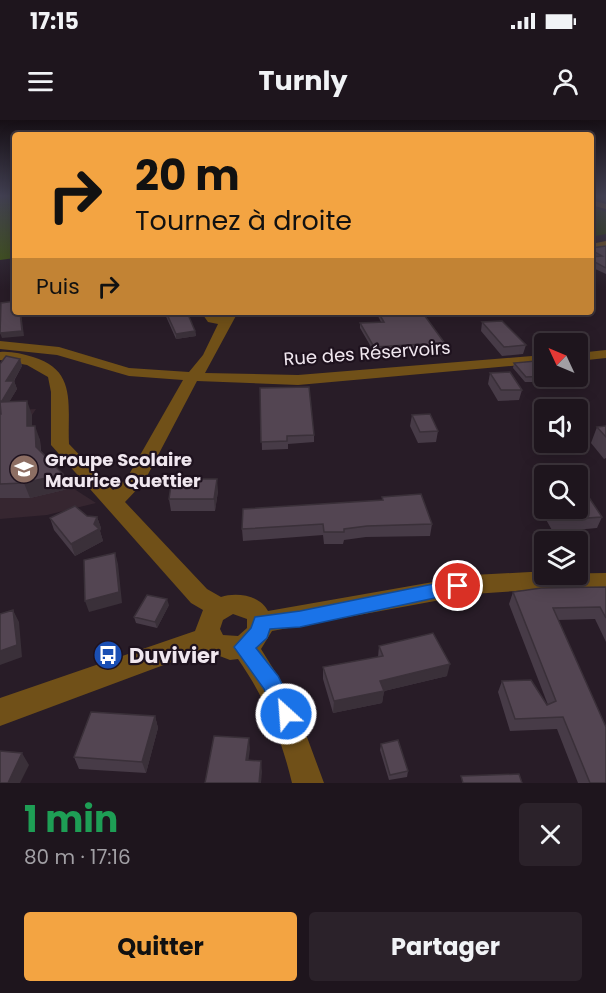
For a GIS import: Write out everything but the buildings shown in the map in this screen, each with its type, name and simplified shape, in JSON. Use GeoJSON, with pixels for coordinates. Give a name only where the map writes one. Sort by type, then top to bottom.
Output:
{"type":"FeatureCollection","features":[{"type":"Feature","properties":{"kind":"street"},"geometry":{"type":"LineString","coordinates":[[209,315],[212,319],[229,316]]}},
{"type":"Feature","properties":{"kind":"street"},"geometry":{"type":"LineString","coordinates":[[113,502],[134,482],[192,377],[204,369],[229,316]]}},
{"type":"Feature","properties":{"kind":"street","name":"Rue des Réservoirs"},"geometry":{"type":"LineString","coordinates":[[0,345],[59,351],[96,364],[129,372],[192,377],[298,380],[534,360]]}},
{"type":"Feature","properties":{"kind":"street"},"geometry":{"type":"LineString","coordinates":[[588,356],[606,354]]}},
{"type":"Feature","properties":{"kind":"street"},"geometry":{"type":"LineString","coordinates":[[0,356],[17,356],[49,370],[57,379],[60,445],[199,596],[219,609]]}},
{"type":"Feature","properties":{"kind":"street"},"geometry":{"type":"LineString","coordinates":[[262,622],[300,619],[458,586],[565,580],[606,582]]}},
{"type":"Feature","properties":{"kind":"street"},"geometry":{"type":"LineString","coordinates":[[241,604],[258,613],[262,622],[260,632],[244,647],[223,648],[209,637],[208,621],[219,609],[241,604]]}},
{"type":"Feature","properties":{"kind":"street"},"geometry":{"type":"LineString","coordinates":[[0,711],[209,637]]}},
{"type":"Feature","properties":{"kind":"street"},"geometry":{"type":"LineString","coordinates":[[244,647],[271,683],[294,730],[308,783]]}},
{"type":"Feature","properties":{"kind":"shaded area","name":"Groupe Scolaire Maurice Quettier"},"geometry":{"type":"Polygon","coordinates":[[[36,409],[32,415],[32,440],[40,440],[41,462],[54,476],[96,503],[47,515],[0,519],[0,411],[36,409]]]}},
{"type":"Feature","properties":{"kind":"green space"},"geometry":{"type":"Polygon","coordinates":[[[0,227],[12,227],[12,258],[0,260],[0,227]]]}},
{"type":"Feature","properties":{"kind":"green space"},"geometry":{"type":"Polygon","coordinates":[[[594,227],[606,227],[606,234],[594,236],[594,227]]]}},
{"type":"Feature","properties":{"kind":"place","name":"Groupe Scolaire Maurice Quettier"},"geometry":{"type":"Point","coordinates":[24,469]}},
{"type":"Feature","properties":{"kind":"place","name":"Duvivier"},"geometry":{"type":"Point","coordinates":[108,655]}},
{"type":"Feature","properties":{"kind":"route"},"geometry":{"type":"LineString","coordinates":[[286,714],[271,683],[244,647],[254,641],[260,632],[262,622],[300,619],[458,586]]}}]}
